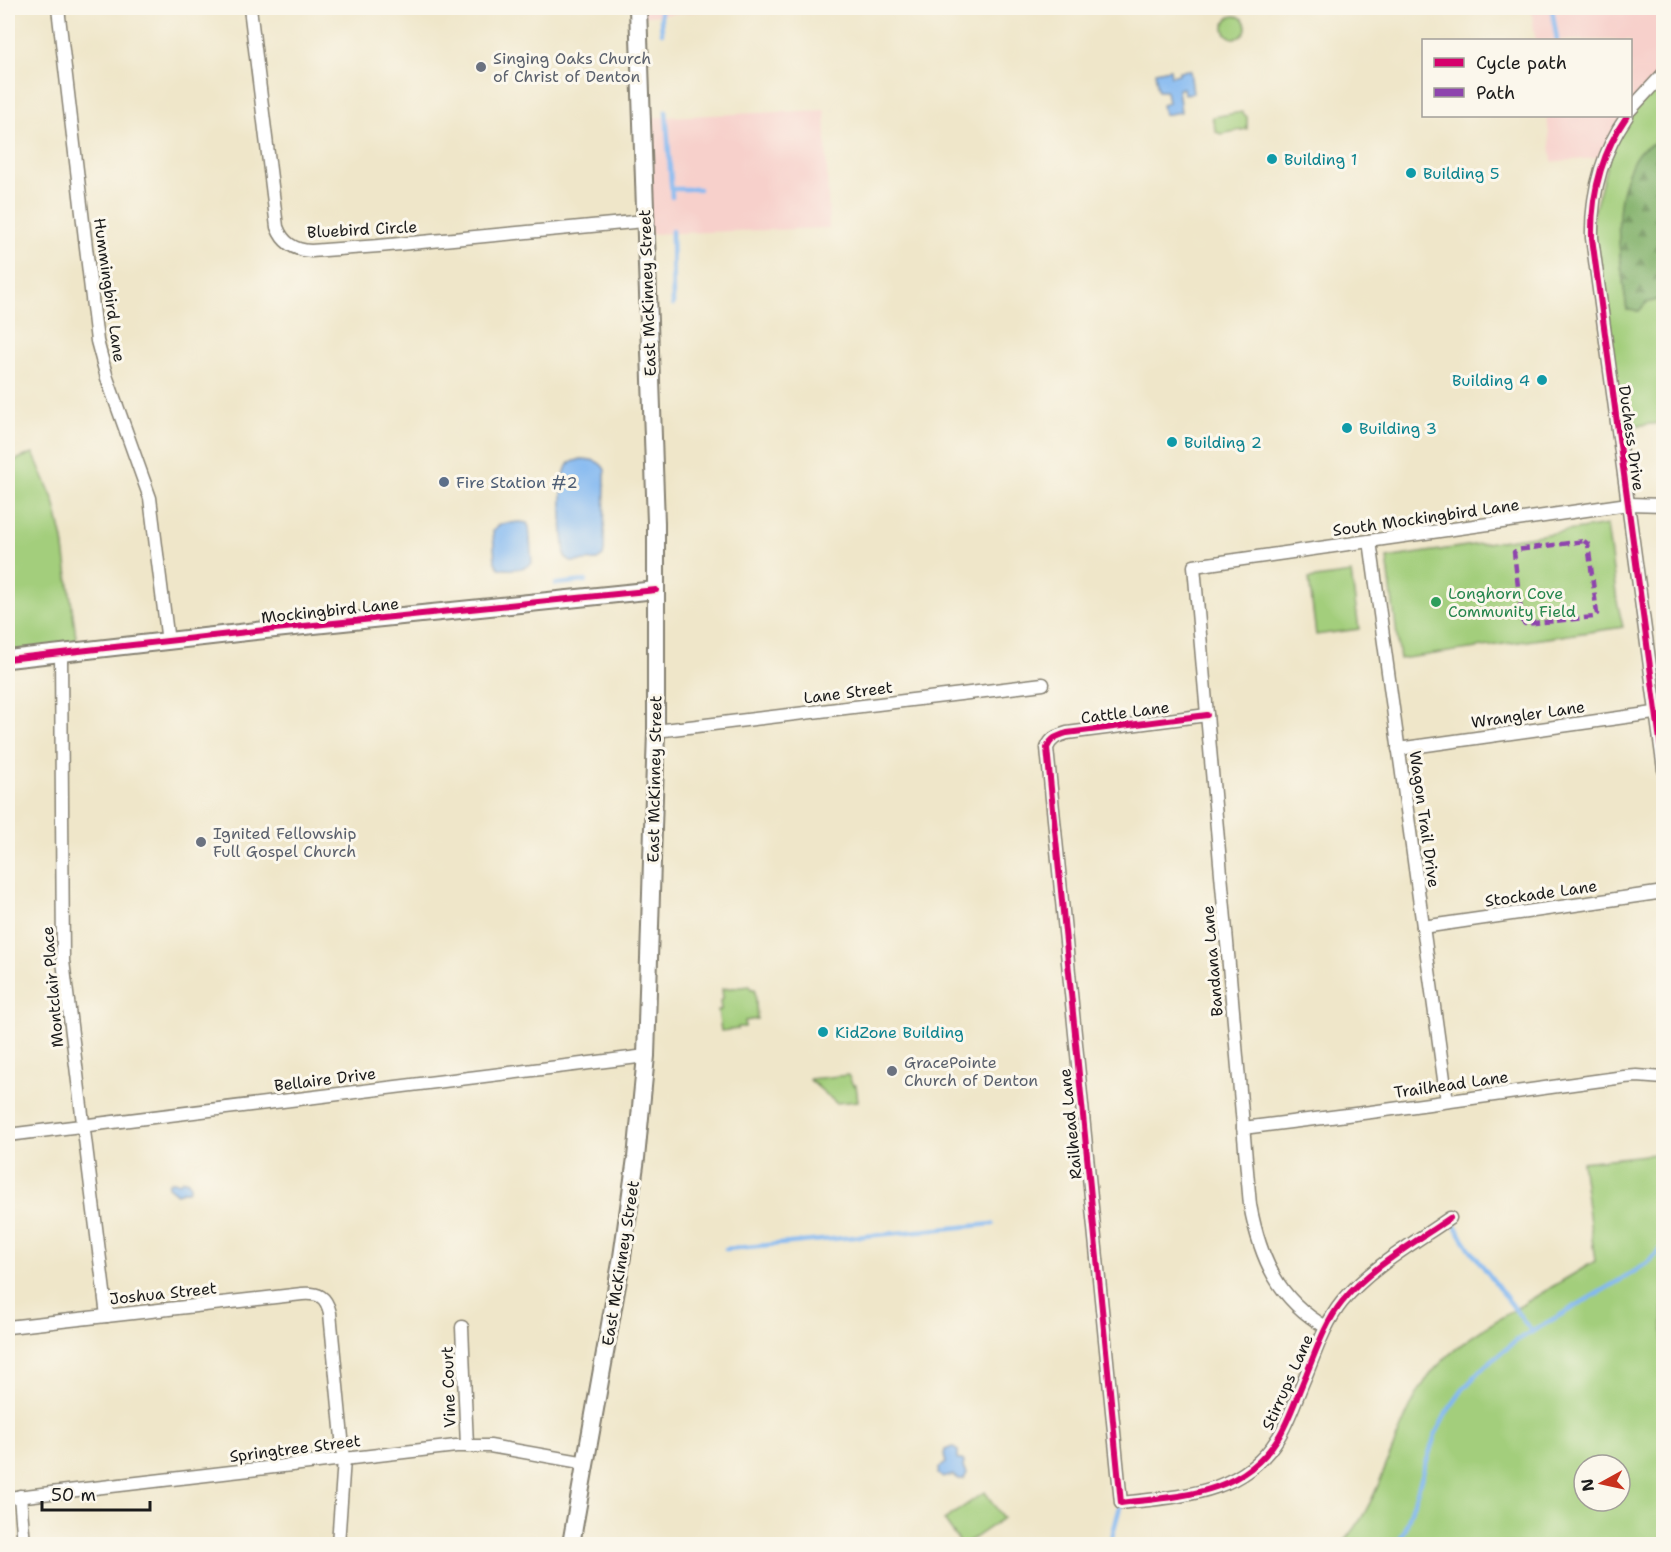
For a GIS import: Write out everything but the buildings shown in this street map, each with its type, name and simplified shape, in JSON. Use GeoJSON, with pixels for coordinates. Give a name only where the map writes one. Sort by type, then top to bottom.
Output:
{"type":"FeatureCollection","features":[{"type":"Feature","properties":{"kind":"main road","name":"East McKinney Street"},"geometry":{"type":"LineString","coordinates":[[571,1545],[624,1246],[639,1136],[646,1056],[656,731],[656,523],[638,8]]}},
{"type":"Feature","properties":{"kind":"main road","name":"Mockingbird Lane"},"geometry":{"type":"LineString","coordinates":[[8,660],[656,590]]}},
{"type":"Feature","properties":{"kind":"street","name":"Hummingbird Lane"},"geometry":{"type":"LineString","coordinates":[[58,8],[97,341],[107,378],[150,498],[168,642]]}},
{"type":"Feature","properties":{"kind":"street","name":"Bluebird Circle"},"geometry":{"type":"LineString","coordinates":[[250,8],[277,227],[281,237],[290,246],[311,251],[644,221]]}},
{"type":"Feature","properties":{"kind":"street"},"geometry":{"type":"LineString","coordinates":[[1632,108],[1664,73]]}},
{"type":"Feature","properties":{"kind":"street","name":"Duchess Drive"},"geometry":{"type":"LineString","coordinates":[[1626,117],[1615,134],[1600,170],[1591,224],[1628,504],[1660,712],[1664,770]]}},
{"type":"Feature","properties":{"kind":"street","name":"South Mockingbird Lane"},"geometry":{"type":"LineString","coordinates":[[1194,566],[1628,504],[1664,505]]}},
{"type":"Feature","properties":{"kind":"street","name":"Wagon Trail Drive"},"geometry":{"type":"LineString","coordinates":[[1370,541],[1447,1101]]}},
{"type":"Feature","properties":{"kind":"street","name":"Bandana Lane"},"geometry":{"type":"LineString","coordinates":[[1194,566],[1250,1205],[1263,1253],[1277,1281],[1303,1312],[1326,1328]]}},
{"type":"Feature","properties":{"kind":"street","name":"Montclair Place"},"geometry":{"type":"LineString","coordinates":[[61,653],[63,961],[107,1316]]}},
{"type":"Feature","properties":{"kind":"street","name":"Lane Street"},"geometry":{"type":"LineString","coordinates":[[656,731],[1043,684]]}},
{"type":"Feature","properties":{"kind":"street","name":"Wrangler Lane"},"geometry":{"type":"LineString","coordinates":[[1398,749],[1660,712]]}},
{"type":"Feature","properties":{"kind":"street","name":"Cattle Lane"},"geometry":{"type":"LineString","coordinates":[[1049,742],[1055,736],[1078,731],[1207,715]]}},
{"type":"Feature","properties":{"kind":"street","name":"Railhead Lane"},"geometry":{"type":"LineString","coordinates":[[1049,742],[1047,756],[1121,1503]]}},
{"type":"Feature","properties":{"kind":"street","name":"Stockade Lane"},"geometry":{"type":"LineString","coordinates":[[1423,927],[1664,892]]}},
{"type":"Feature","properties":{"kind":"street","name":"Bellaire Drive"},"geometry":{"type":"LineString","coordinates":[[8,1135],[646,1056]]}},
{"type":"Feature","properties":{"kind":"street","name":"Trailhead Lane"},"geometry":{"type":"LineString","coordinates":[[1244,1128],[1624,1077],[1664,1078]]}},
{"type":"Feature","properties":{"kind":"street","name":"Stirrups Lane"},"geometry":{"type":"LineString","coordinates":[[1121,1503],[1189,1495],[1220,1485],[1249,1471],[1266,1456],[1280,1436],[1326,1328],[1342,1303],[1373,1273],[1450,1218]]}},
{"type":"Feature","properties":{"kind":"street","name":"Joshua Street"},"geometry":{"type":"LineString","coordinates":[[8,1327],[302,1294],[322,1297],[330,1313],[344,1459]]}},
{"type":"Feature","properties":{"kind":"street","name":"Vine Court"},"geometry":{"type":"LineString","coordinates":[[462,1327],[467,1446]]}},
{"type":"Feature","properties":{"kind":"street","name":"Springtree Street"},"geometry":{"type":"LineString","coordinates":[[14,1497],[467,1446],[490,1446],[586,1463]]}},
{"type":"Feature","properties":{"kind":"street"},"geometry":{"type":"LineString","coordinates":[[339,1545],[344,1459]]}},
{"type":"Feature","properties":{"kind":"street"},"geometry":{"type":"LineString","coordinates":[[14,1497],[24,1545]]}},
{"type":"Feature","properties":{"kind":"shaded area"},"geometry":{"type":"Polygon","coordinates":[[[638,8],[736,8],[638,17],[638,8]]]}},
{"type":"Feature","properties":{"kind":"shaded area"},"geometry":{"type":"Polygon","coordinates":[[[1531,8],[1663,8],[1663,73],[1632,109],[1632,39],[1537,39],[1531,8]]]}},
{"type":"Feature","properties":{"kind":"shaded area"},"geometry":{"type":"Polygon","coordinates":[[[825,110],[829,228],[645,234],[642,118],[825,110]]]}},
{"type":"Feature","properties":{"kind":"shaded area"},"geometry":{"type":"Polygon","coordinates":[[[1547,117],[1626,117],[1605,157],[1552,162],[1547,117]]]}},
{"type":"Feature","properties":{"kind":"green space"},"geometry":{"type":"Polygon","coordinates":[[[1235,16],[1245,23],[1246,27],[1239,37],[1235,38],[1225,31],[1224,27],[1231,17],[1235,16]]]}},
{"type":"Feature","properties":{"kind":"green space"},"geometry":{"type":"Polygon","coordinates":[[[1663,73],[1663,140],[1651,144],[1620,218],[1620,257],[1627,310],[1639,311],[1663,288],[1663,423],[1617,427],[1591,224],[1615,134],[1628,117],[1632,117],[1632,112],[1663,73]]]}},
{"type":"Feature","properties":{"kind":"green space"},"geometry":{"type":"Polygon","coordinates":[[[1242,112],[1247,117],[1247,129],[1221,134],[1216,132],[1212,117],[1242,112]]]}},
{"type":"Feature","properties":{"kind":"green space"},"geometry":{"type":"Polygon","coordinates":[[[1663,140],[1663,288],[1657,300],[1646,303],[1639,311],[1627,310],[1620,256],[1620,202],[1624,185],[1639,152],[1663,140]]]}},
{"type":"Feature","properties":{"kind":"green space"},"geometry":{"type":"Polygon","coordinates":[[[33,453],[54,501],[63,540],[78,652],[8,659],[8,463],[33,453]]]}},
{"type":"Feature","properties":{"kind":"green space"},"geometry":{"type":"Polygon","coordinates":[[[1607,525],[1617,601],[1623,627],[1400,659],[1387,558],[1607,525]]]}},
{"type":"Feature","properties":{"kind":"green space"},"geometry":{"type":"Polygon","coordinates":[[[1351,573],[1359,629],[1316,635],[1309,579],[1351,573]]]}},
{"type":"Feature","properties":{"kind":"green space"},"geometry":{"type":"Polygon","coordinates":[[[750,986],[751,989],[755,989],[757,1019],[745,1021],[745,1027],[721,1031],[718,1010],[721,1010],[722,989],[750,986]]]}},
{"type":"Feature","properties":{"kind":"green space"},"geometry":{"type":"Polygon","coordinates":[[[848,1075],[853,1085],[856,1085],[858,1101],[836,1103],[809,1079],[848,1075]]]}},
{"type":"Feature","properties":{"kind":"green space"},"geometry":{"type":"Polygon","coordinates":[[[1663,1153],[1663,1544],[1342,1544],[1366,1510],[1417,1394],[1437,1367],[1448,1355],[1474,1335],[1595,1261],[1582,1162],[1663,1153]]]}},
{"type":"Feature","properties":{"kind":"green space"},"geometry":{"type":"Polygon","coordinates":[[[985,1492],[1003,1518],[965,1544],[961,1544],[944,1520],[985,1492]]]}},
{"type":"Feature","properties":{"kind":"water"},"geometry":{"type":"Polygon","coordinates":[[[1170,69],[1171,76],[1179,74],[1179,71],[1190,70],[1193,93],[1184,94],[1183,88],[1178,89],[1181,112],[1164,115],[1162,105],[1168,103],[1166,91],[1158,91],[1155,72],[1170,69]]]}},
{"type":"Feature","properties":{"kind":"water"},"geometry":{"type":"Polygon","coordinates":[[[581,459],[598,463],[605,470],[604,551],[603,556],[597,560],[571,562],[565,557],[563,481],[569,463],[581,459]]]}},
{"type":"Feature","properties":{"kind":"water"},"geometry":{"type":"Polygon","coordinates":[[[527,523],[529,527],[532,563],[521,568],[499,568],[495,562],[493,531],[500,524],[527,523]]]}},
{"type":"Feature","properties":{"kind":"water"},"geometry":{"type":"Polygon","coordinates":[[[183,1180],[190,1184],[188,1191],[177,1194],[168,1187],[171,1181],[179,1183],[183,1180]]]}},
{"type":"Feature","properties":{"kind":"water"},"geometry":{"type":"Polygon","coordinates":[[[952,1447],[958,1451],[958,1460],[964,1462],[963,1467],[967,1473],[964,1479],[953,1475],[943,1478],[938,1474],[939,1468],[946,1463],[945,1450],[952,1447]]]}},
{"type":"Feature","properties":{"kind":"waterway"},"geometry":{"type":"LineString","coordinates":[[660,8],[662,33]]}},
{"type":"Feature","properties":{"kind":"waterway"},"geometry":{"type":"LineString","coordinates":[[1552,8],[1557,39]]}},
{"type":"Feature","properties":{"kind":"waterway"},"geometry":{"type":"LineString","coordinates":[[666,111],[672,197]]}},
{"type":"Feature","properties":{"kind":"waterway"},"geometry":{"type":"LineString","coordinates":[[672,189],[689,189]]}},
{"type":"Feature","properties":{"kind":"waterway"},"geometry":{"type":"LineString","coordinates":[[692,189],[699,189]]}},
{"type":"Feature","properties":{"kind":"waterway"},"geometry":{"type":"LineString","coordinates":[[672,231],[673,305]]}},
{"type":"Feature","properties":{"kind":"waterway"},"geometry":{"type":"LineString","coordinates":[[556,584],[586,581]]}},
{"type":"Feature","properties":{"kind":"waterway"},"geometry":{"type":"LineString","coordinates":[[1450,1218],[1470,1249],[1532,1332]]}},
{"type":"Feature","properties":{"kind":"waterway"},"geometry":{"type":"LineString","coordinates":[[726,1249],[993,1224]]}},
{"type":"Feature","properties":{"kind":"waterway"},"geometry":{"type":"LineString","coordinates":[[1397,1544],[1405,1530],[1435,1435],[1447,1412],[1464,1388],[1485,1366],[1516,1341],[1632,1273],[1647,1263],[1664,1246]]}},
{"type":"Feature","properties":{"kind":"waterway"},"geometry":{"type":"LineString","coordinates":[[1110,1544],[1121,1503]]}},
{"type":"Feature","properties":{"kind":"marked path"},"geometry":{"type":"LineString","coordinates":[[1584,541],[1588,544],[1597,614],[1594,617],[1525,624],[1522,621],[1514,552],[1584,541]]}},
{"type":"Feature","properties":{"kind":"cycle path"},"geometry":{"type":"LineString","coordinates":[[1626,117],[1611,144],[1600,174],[1594,205],[1592,238],[1664,770]]}},
{"type":"Feature","properties":{"kind":"cycle path"},"geometry":{"type":"LineString","coordinates":[[8,659],[656,590]]}},
{"type":"Feature","properties":{"kind":"cycle path"},"geometry":{"type":"LineString","coordinates":[[1207,715],[1067,733],[1055,738],[1047,748],[1121,1503],[1166,1498],[1209,1489],[1229,1482],[1264,1457],[1282,1431],[1321,1337],[1342,1302],[1379,1267],[1450,1218]]}},
{"type":"Feature","properties":{"kind":"place","name":"Singing Oaks Church of Christ of Denton"},"geometry":{"type":"Point","coordinates":[481,67]}},
{"type":"Feature","properties":{"kind":"place","name":"Building 1"},"geometry":{"type":"Point","coordinates":[1272,159]}},
{"type":"Feature","properties":{"kind":"place","name":"Building 5"},"geometry":{"type":"Point","coordinates":[1411,173]}},
{"type":"Feature","properties":{"kind":"place","name":"Building 4"},"geometry":{"type":"Point","coordinates":[1542,380]}},
{"type":"Feature","properties":{"kind":"place","name":"Building 3"},"geometry":{"type":"Point","coordinates":[1347,428]}},
{"type":"Feature","properties":{"kind":"place","name":"Building 2"},"geometry":{"type":"Point","coordinates":[1172,442]}},
{"type":"Feature","properties":{"kind":"place","name":"Fire Station #2"},"geometry":{"type":"Point","coordinates":[444,482]}},
{"type":"Feature","properties":{"kind":"place","name":"Longhorn Cove Community Field"},"geometry":{"type":"Point","coordinates":[1436,602]}},
{"type":"Feature","properties":{"kind":"place","name":"Ignited Fellowship Full Gospel Church"},"geometry":{"type":"Point","coordinates":[201,842]}},
{"type":"Feature","properties":{"kind":"place","name":"KidZone Building"},"geometry":{"type":"Point","coordinates":[823,1032]}},
{"type":"Feature","properties":{"kind":"place","name":"GracePointe Church of Denton"},"geometry":{"type":"Point","coordinates":[892,1071]}}]}
